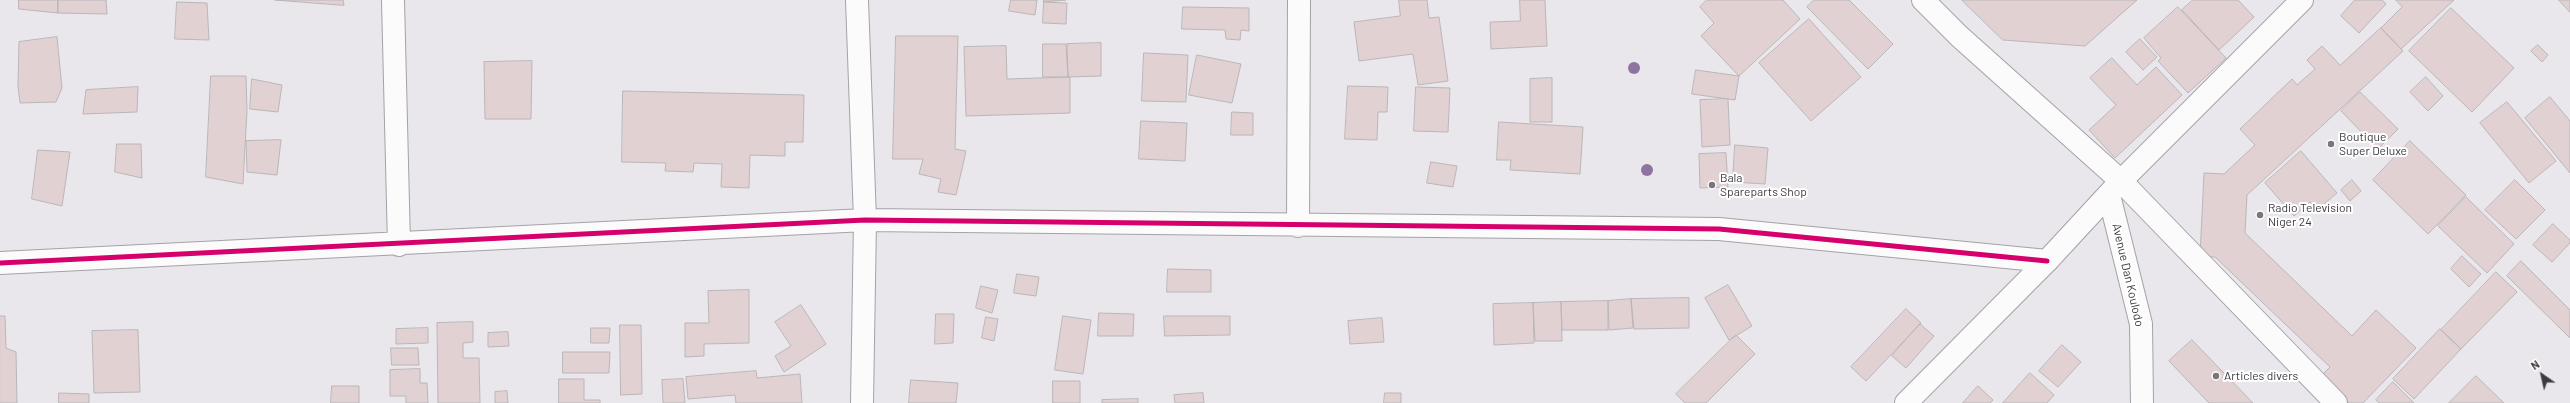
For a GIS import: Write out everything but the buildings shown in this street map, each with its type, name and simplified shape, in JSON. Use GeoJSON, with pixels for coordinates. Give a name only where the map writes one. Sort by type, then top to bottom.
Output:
{"type":"FeatureCollection","features":[{"type":"Feature","properties":{"kind":"street"},"geometry":{"type":"LineString","coordinates":[[393,0],[399,245]]}},
{"type":"Feature","properties":{"kind":"street"},"geometry":{"type":"LineString","coordinates":[[857,0],[865,220],[862,403]]}},
{"type":"Feature","properties":{"kind":"street"},"geometry":{"type":"LineString","coordinates":[[1298,226],[1299,0]]}},
{"type":"Feature","properties":{"kind":"street"},"geometry":{"type":"LineString","coordinates":[[1923,0],[2336,403]]}},
{"type":"Feature","properties":{"kind":"street"},"geometry":{"type":"LineString","coordinates":[[1906,403],[2047,261],[2115,188],[2302,0]]}},
{"type":"Feature","properties":{"kind":"street","name":"Avenue Dan Koulodo"},"geometry":{"type":"LineString","coordinates":[[2115,188],[2141,324],[2142,403]]}},
{"type":"Feature","properties":{"kind":"street"},"geometry":{"type":"LineString","coordinates":[[0,263],[399,245],[865,220],[1298,226],[1719,229],[2047,261]]}},
{"type":"Feature","properties":{"kind":"cycle path"},"geometry":{"type":"LineString","coordinates":[[0,263],[865,220],[1719,229],[2047,261]]}},
{"type":"Feature","properties":{"kind":"place","name":"Boutique Super Deluxe"},"geometry":{"type":"Point","coordinates":[2331,144]}},
{"type":"Feature","properties":{"kind":"place","name":"Bala Spareparts Shop"},"geometry":{"type":"Point","coordinates":[1712,185]}},
{"type":"Feature","properties":{"kind":"place","name":"Radio Television Niger 24"},"geometry":{"type":"Point","coordinates":[2260,215]}},
{"type":"Feature","properties":{"kind":"place","name":"Articles divers"},"geometry":{"type":"Point","coordinates":[2216,376]}}]}
